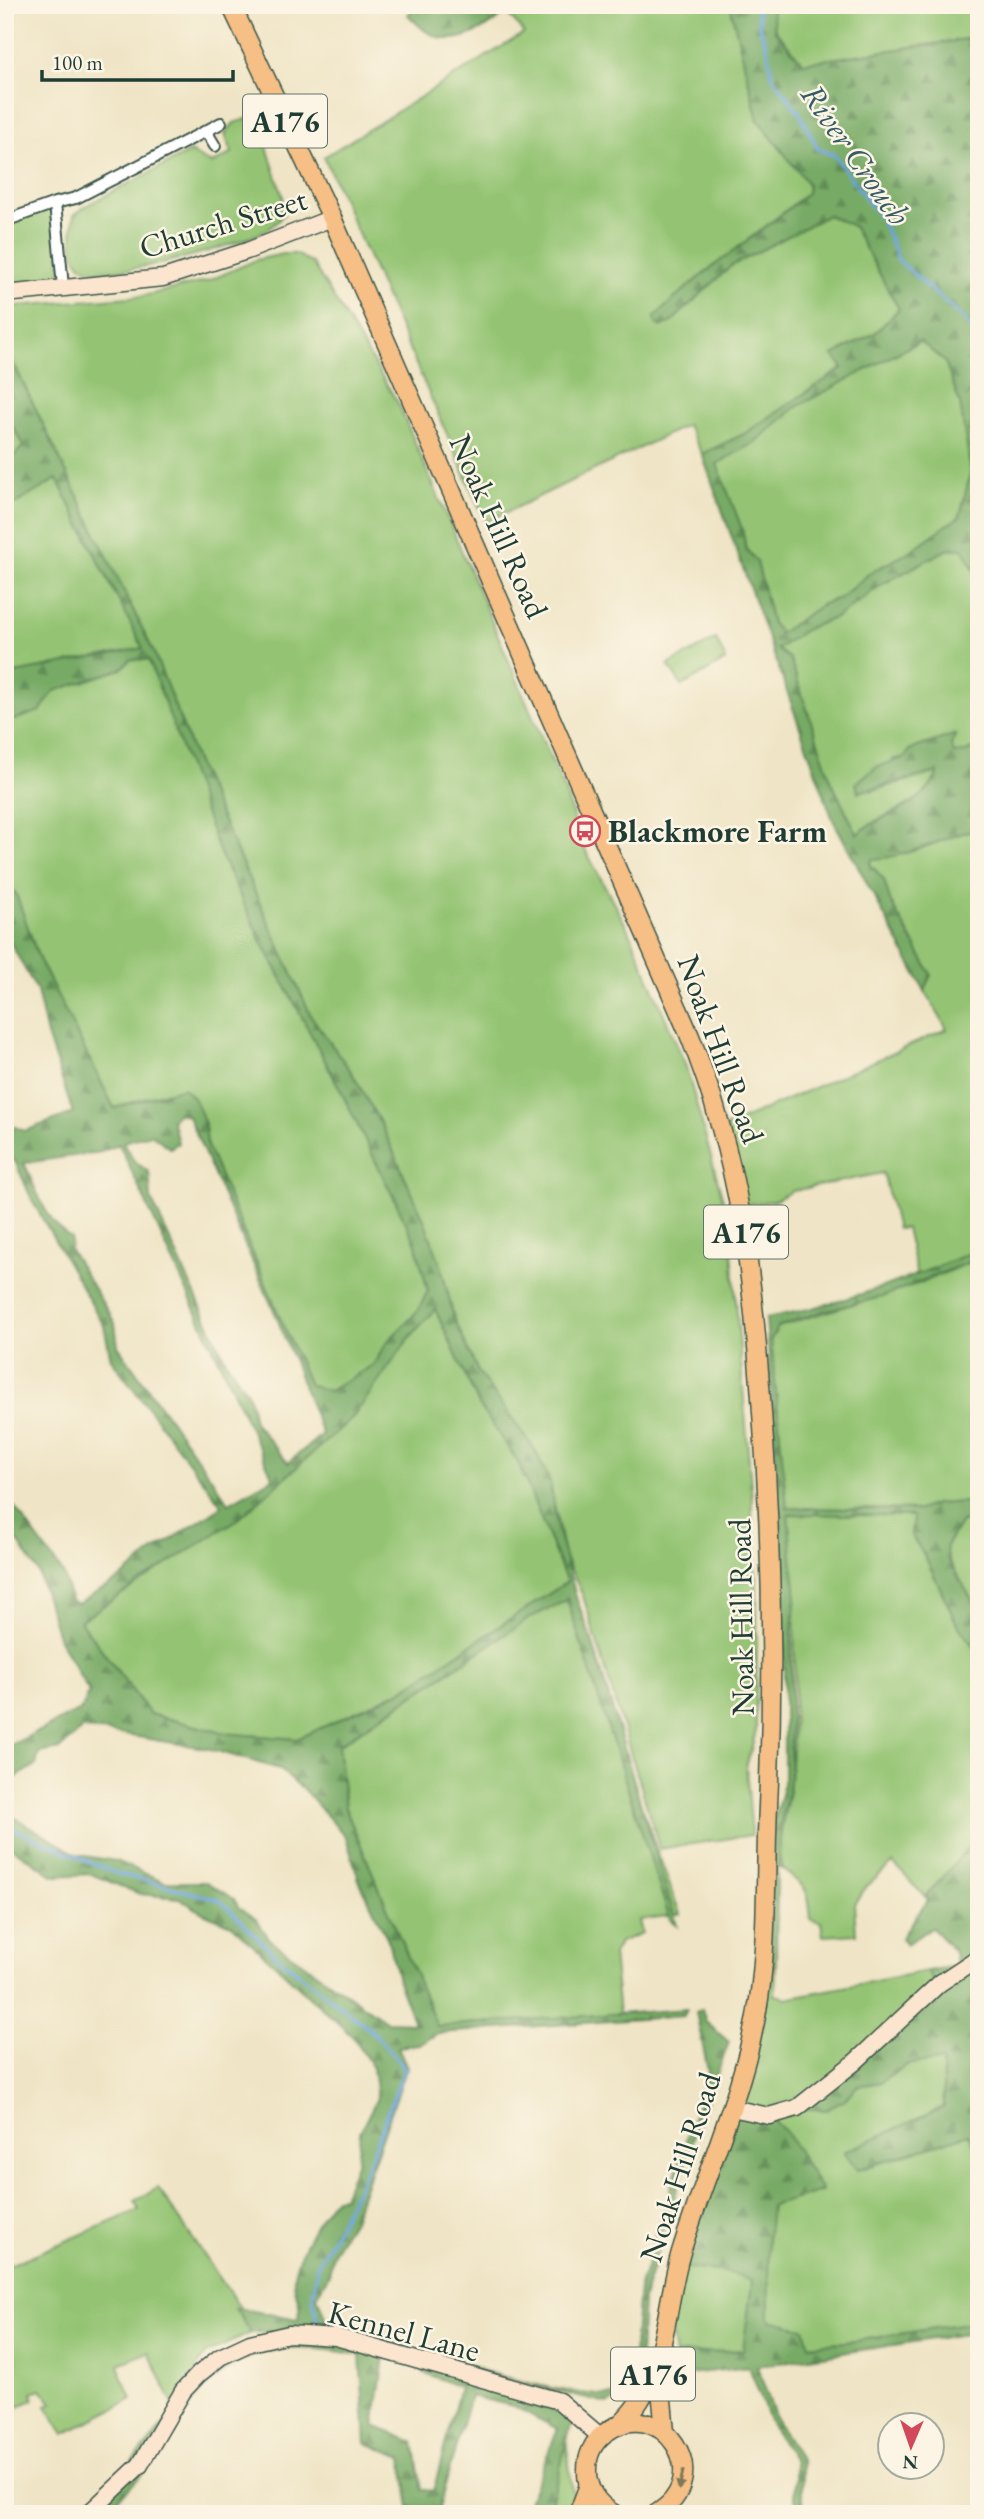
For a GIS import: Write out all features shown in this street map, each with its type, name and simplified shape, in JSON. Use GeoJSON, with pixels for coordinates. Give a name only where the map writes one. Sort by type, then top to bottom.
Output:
{"type":"FeatureCollection","features":[{"type":"Feature","properties":{"kind":"main road","name":"Noak Hill Road"},"geometry":{"type":"LineString","coordinates":[[231,5],[332,218],[690,1034],[723,1124],[744,1215],[754,1291],[770,1511],[772,1712],[759,1998],[732,2108],[691,2219],[677,2266],[668,2314],[643,2400],[620,2424],[600,2436]]}},
{"type":"Feature","properties":{"kind":"main road","name":"Noak Hill Road"},"geometry":{"type":"LineString","coordinates":[[665,2432],[662,2400],[668,2314]]}},
{"type":"Feature","properties":{"kind":"main road"},"geometry":{"type":"LineString","coordinates":[[620,2424],[644,2423],[665,2432],[678,2449],[682,2480],[674,2499],[659,2514]]}},
{"type":"Feature","properties":{"kind":"main road"},"geometry":{"type":"LineString","coordinates":[[578,2514],[589,2485],[587,2461],[600,2436]]}},
{"type":"Feature","properties":{"kind":"main road"},"geometry":{"type":"LineString","coordinates":[[589,2485],[601,2505],[614,2514]]}},
{"type":"Feature","properties":{"kind":"street"},"geometry":{"type":"LineString","coordinates":[[5,220],[76,198],[221,123]]}},
{"type":"Feature","properties":{"kind":"street"},"geometry":{"type":"LineString","coordinates":[[206,131],[215,146]]}},
{"type":"Feature","properties":{"kind":"street"},"geometry":{"type":"LineString","coordinates":[[55,203],[63,287]]}},
{"type":"Feature","properties":{"kind":"street","name":"Church Street"},"geometry":{"type":"LineString","coordinates":[[5,293],[163,278],[247,251],[332,218]]}},
{"type":"Feature","properties":{"kind":"street"},"geometry":{"type":"LineString","coordinates":[[732,2108],[769,2116],[797,2108],[855,2062],[940,1983],[979,1957]]}},
{"type":"Feature","properties":{"kind":"street","name":"Kennel Lane"},"geometry":{"type":"LineString","coordinates":[[88,2514],[140,2465],[183,2391],[199,2374],[220,2357],[250,2343],[289,2334],[336,2337],[559,2400],[600,2436]]}},
{"type":"Feature","properties":{"kind":"green space"},"geometry":{"type":"Polygon","coordinates":[[[414,5],[517,5],[476,32],[452,39],[440,38],[421,27],[408,15],[414,5]]]}},
{"type":"Feature","properties":{"kind":"green space"},"geometry":{"type":"Polygon","coordinates":[[[518,5],[730,5],[758,120],[808,184],[807,193],[691,284],[655,318],[670,323],[731,266],[828,215],[853,225],[899,309],[875,333],[834,355],[843,368],[744,434],[702,454],[687,425],[486,522],[324,157],[524,33],[507,13],[518,5]]]}},
{"type":"Feature","properties":{"kind":"green space"},"geometry":{"type":"Polygon","coordinates":[[[730,5],[771,5],[775,31],[803,63],[967,39],[979,26],[979,579],[963,548],[946,550],[884,583],[837,617],[808,628],[777,649],[790,659],[831,781],[857,834],[924,794],[938,772],[858,792],[856,783],[876,767],[906,757],[909,750],[956,734],[951,745],[954,753],[966,752],[979,746],[979,828],[900,855],[872,859],[870,864],[884,880],[890,901],[931,974],[925,991],[833,820],[702,454],[744,434],[843,368],[833,355],[875,333],[899,309],[853,226],[828,215],[731,266],[670,323],[661,327],[656,324],[654,318],[691,284],[807,193],[808,184],[758,120],[730,5]],[[920,341],[796,407],[754,443],[717,464],[742,529],[746,549],[757,562],[772,623],[780,633],[823,604],[840,598],[871,572],[906,554],[960,516],[971,471],[960,403],[945,362],[920,341]]]}},
{"type":"Feature","properties":{"kind":"green space"},"geometry":{"type":"Polygon","coordinates":[[[768,5],[979,5],[979,26],[967,39],[803,63],[773,27],[768,5]]]}},
{"type":"Feature","properties":{"kind":"green space"},"geometry":{"type":"Polygon","coordinates":[[[257,116],[283,197],[284,214],[273,226],[222,247],[137,268],[111,271],[91,269],[79,263],[73,246],[74,215],[87,205],[190,152],[212,164],[232,153],[225,133],[234,123],[257,116]]]}},
{"type":"Feature","properties":{"kind":"green space"},"geometry":{"type":"Polygon","coordinates":[[[55,203],[63,287],[5,294],[5,221],[55,203]]]}},
{"type":"Feature","properties":{"kind":"green space"},"geometry":{"type":"Polygon","coordinates":[[[296,254],[313,264],[398,403],[566,794],[580,840],[630,933],[686,1067],[730,1225],[752,1500],[752,1554],[757,1577],[756,1731],[746,1767],[752,1835],[660,1849],[583,1596],[564,1555],[550,1482],[535,1450],[478,1372],[454,1318],[441,1266],[424,1220],[382,1126],[352,1073],[311,1016],[201,773],[154,653],[5,346],[5,307],[143,296],[208,281],[256,260],[296,254]]]}},
{"type":"Feature","properties":{"kind":"green space"},"geometry":{"type":"Polygon","coordinates":[[[920,341],[945,362],[960,403],[971,471],[960,516],[906,554],[871,572],[840,598],[823,604],[780,634],[772,623],[757,563],[746,549],[742,529],[716,464],[772,428],[796,407],[920,341]]]}},
{"type":"Feature","properties":{"kind":"green space"},"geometry":{"type":"Polygon","coordinates":[[[5,346],[154,653],[201,773],[311,1016],[352,1073],[382,1126],[424,1220],[441,1266],[454,1318],[478,1372],[535,1450],[550,1482],[557,1528],[576,1597],[593,1644],[677,1925],[670,1920],[567,1600],[533,1616],[338,1745],[345,1808],[437,2026],[687,2009],[684,2016],[438,2033],[421,2044],[398,2047],[407,2067],[353,2220],[333,2252],[329,2274],[317,2296],[328,2325],[542,2386],[615,2396],[627,2385],[633,2364],[639,2289],[708,2071],[696,2012],[702,2009],[706,2022],[729,2042],[697,2126],[643,2299],[639,2372],[630,2393],[608,2404],[299,2330],[251,2333],[235,2308],[299,2319],[295,2272],[308,2238],[322,2214],[335,2198],[343,2197],[357,2161],[360,2132],[377,2098],[373,2068],[353,2037],[232,1925],[203,1913],[179,1898],[140,1894],[91,1874],[54,1876],[5,1843],[5,1799],[12,1816],[78,1855],[116,1861],[165,1882],[206,1882],[234,1899],[239,1908],[256,1919],[271,1941],[387,2022],[414,2023],[398,1981],[390,1944],[359,1880],[346,1837],[305,1791],[280,1769],[210,1749],[83,1728],[60,1749],[39,1753],[36,1765],[5,1784],[5,1748],[82,1709],[89,1692],[59,1639],[38,1572],[5,1522],[5,1494],[63,1573],[71,1601],[77,1604],[121,1578],[148,1555],[222,1506],[111,1359],[104,1326],[33,1202],[15,1161],[5,1156],[5,1123],[25,1131],[73,1113],[47,1035],[37,991],[5,933],[5,881],[16,894],[39,959],[114,1108],[183,1088],[194,1100],[204,1121],[207,1146],[309,1385],[329,1391],[373,1365],[388,1341],[418,1311],[428,1291],[415,1241],[341,1091],[260,938],[219,851],[149,660],[131,659],[121,669],[54,691],[40,711],[5,723],[5,675],[143,648],[57,479],[5,510],[5,466],[24,445],[5,413],[5,346]],[[179,1113],[172,1119],[178,1143],[170,1148],[151,1134],[123,1142],[134,1161],[149,1172],[151,1199],[224,1357],[249,1396],[254,1422],[288,1463],[322,1434],[275,1313],[188,1116],[179,1113]],[[119,1144],[101,1152],[24,1163],[48,1215],[62,1232],[71,1238],[70,1250],[115,1323],[118,1346],[229,1503],[273,1478],[119,1144]],[[435,1309],[410,1337],[353,1417],[242,1516],[80,1621],[150,1714],[223,1733],[297,1739],[399,1692],[567,1582],[518,1462],[479,1405],[435,1309]]]}},
{"type":"Feature","properties":{"kind":"green space"},"geometry":{"type":"Polygon","coordinates":[[[5,413],[24,446],[5,466],[5,413]]]}},
{"type":"Feature","properties":{"kind":"green space"},"geometry":{"type":"Polygon","coordinates":[[[57,479],[143,648],[5,675],[5,510],[57,479]]]}},
{"type":"Feature","properties":{"kind":"green space"},"geometry":{"type":"Polygon","coordinates":[[[963,548],[979,579],[979,746],[966,752],[954,753],[950,745],[955,735],[909,750],[906,757],[894,759],[871,791],[938,772],[932,784],[914,801],[857,834],[831,781],[790,659],[777,649],[808,628],[837,617],[884,583],[946,550],[963,548]]]}},
{"type":"Feature","properties":{"kind":"green space"},"geometry":{"type":"Polygon","coordinates":[[[716,639],[726,660],[682,686],[668,665],[716,639]]]}},
{"type":"Feature","properties":{"kind":"green space"},"geometry":{"type":"Polygon","coordinates":[[[131,659],[149,660],[157,676],[219,851],[260,938],[341,1091],[415,1241],[428,1291],[418,1311],[388,1341],[373,1365],[329,1391],[308,1385],[207,1146],[205,1122],[165,1092],[114,1108],[39,959],[16,894],[5,881],[5,723],[40,711],[54,691],[121,669],[131,659]]]}},
{"type":"Feature","properties":{"kind":"green space"},"geometry":{"type":"Polygon","coordinates":[[[979,828],[979,1074],[976,1070],[973,1072],[979,1087],[979,1249],[917,1276],[906,1228],[897,1229],[883,1173],[792,1191],[774,1201],[741,1205],[723,1128],[947,1029],[925,991],[931,974],[890,901],[884,880],[870,864],[872,859],[900,855],[979,828]]]}},
{"type":"Feature","properties":{"kind":"green space"},"geometry":{"type":"Polygon","coordinates":[[[979,1249],[979,1258],[882,1297],[823,1311],[778,1327],[771,1339],[787,1508],[919,1510],[935,1504],[979,1501],[979,1518],[961,1522],[946,1546],[948,1559],[979,1612],[979,1654],[957,1624],[925,1556],[911,1535],[913,1516],[788,1514],[796,1597],[792,1630],[790,1784],[782,1816],[779,1856],[782,1869],[777,1867],[776,1966],[767,1966],[774,1819],[784,1784],[784,1652],[781,1537],[766,1318],[821,1306],[874,1290],[979,1249]]]}},
{"type":"Feature","properties":{"kind":"green space"},"geometry":{"type":"Polygon","coordinates":[[[979,1258],[979,1501],[935,1504],[919,1510],[786,1508],[771,1339],[778,1327],[924,1282],[979,1258]]]}},
{"type":"Feature","properties":{"kind":"green space"},"geometry":{"type":"Polygon","coordinates":[[[435,1308],[479,1405],[518,1462],[567,1582],[399,1692],[297,1739],[223,1733],[150,1714],[80,1621],[242,1516],[353,1417],[410,1337],[435,1308]]]}},
{"type":"Feature","properties":{"kind":"green space"},"geometry":{"type":"Polygon","coordinates":[[[788,1514],[914,1516],[911,1535],[925,1556],[957,1624],[979,1654],[979,1836],[928,1900],[893,1863],[867,1886],[854,1904],[856,1934],[823,1936],[821,1922],[811,1919],[806,1891],[782,1866],[779,1855],[789,1790],[795,1681],[793,1580],[788,1514]]]}},
{"type":"Feature","properties":{"kind":"green space"},"geometry":{"type":"Polygon","coordinates":[[[979,1518],[979,1612],[948,1559],[946,1546],[961,1522],[979,1518]]]}},
{"type":"Feature","properties":{"kind":"green space"},"geometry":{"type":"Polygon","coordinates":[[[572,1598],[612,1724],[680,1914],[639,1920],[642,1933],[620,1942],[613,1954],[619,2014],[437,2026],[345,1808],[338,1746],[533,1616],[572,1598]]]}},
{"type":"Feature","properties":{"kind":"green space"},"geometry":{"type":"Polygon","coordinates":[[[979,1836],[979,2020],[973,2022],[979,2063],[979,2155],[969,2134],[857,2170],[844,2152],[944,2107],[942,2061],[908,2064],[881,2082],[857,2086],[845,2100],[826,2110],[797,2108],[935,1985],[927,1971],[956,1966],[955,1952],[932,1928],[906,1944],[901,1938],[928,1900],[926,1896],[979,1836]]]}},
{"type":"Feature","properties":{"kind":"green space"},"geometry":{"type":"Polygon","coordinates":[[[761,1965],[776,1966],[775,1995],[786,1998],[927,1971],[935,1985],[845,2100],[857,2086],[881,2082],[908,2064],[943,2061],[944,2107],[845,2152],[858,2170],[969,2134],[979,2155],[979,2321],[856,2341],[675,2355],[668,2314],[732,2108],[761,1965]]]}},
{"type":"Feature","properties":{"kind":"green space"},"geometry":{"type":"Polygon","coordinates":[[[732,2108],[769,2116],[786,2132],[822,2191],[771,2206],[768,2235],[769,2320],[804,2328],[809,2345],[856,2341],[979,2321],[979,2332],[757,2366],[777,2422],[802,2462],[802,2502],[807,2514],[800,2514],[795,2500],[795,2462],[771,2425],[749,2367],[681,2375],[675,2355],[743,2350],[752,2282],[725,2272],[677,2266],[732,2108]]]}},
{"type":"Feature","properties":{"kind":"green space"},"geometry":{"type":"Polygon","coordinates":[[[158,2188],[241,2309],[236,2308],[251,2333],[205,2354],[174,2407],[149,2352],[119,2364],[121,2376],[133,2399],[64,2434],[46,2406],[52,2403],[41,2389],[32,2392],[34,2399],[9,2411],[5,2408],[5,2267],[139,2210],[135,2201],[158,2188]]]}},
{"type":"Feature","properties":{"kind":"green space"},"geometry":{"type":"Polygon","coordinates":[[[289,2334],[385,2350],[374,2426],[414,2442],[422,2490],[433,2492],[460,2387],[423,2372],[426,2363],[574,2414],[552,2499],[545,2514],[523,2514],[558,2429],[513,2406],[470,2396],[437,2514],[411,2514],[402,2458],[366,2443],[360,2355],[302,2348],[255,2355],[234,2365],[214,2380],[175,2424],[136,2481],[100,2514],[88,2514],[220,2358],[289,2334]]]}},
{"type":"Feature","properties":{"kind":"green space"},"geometry":{"type":"Polygon","coordinates":[[[566,2439],[575,2514],[545,2514],[552,2499],[566,2439]]]}},
{"type":"Feature","properties":{"kind":"waterway","name":"River Crouch"},"geometry":{"type":"LineString","coordinates":[[757,5],[760,30],[767,46],[772,76],[799,112],[818,149],[834,155],[881,219],[899,261],[966,321],[979,341]]}},
{"type":"Feature","properties":{"kind":"waterway"},"geometry":{"type":"LineString","coordinates":[[5,1825],[115,1873],[220,1900],[275,1955],[371,2030],[405,2068],[365,2173],[317,2267],[313,2297],[318,2328]]}},
{"type":"Feature","properties":{"kind":"place","name":"Blackmore Farm"},"geometry":{"type":"Point","coordinates":[585,831]}}]}
